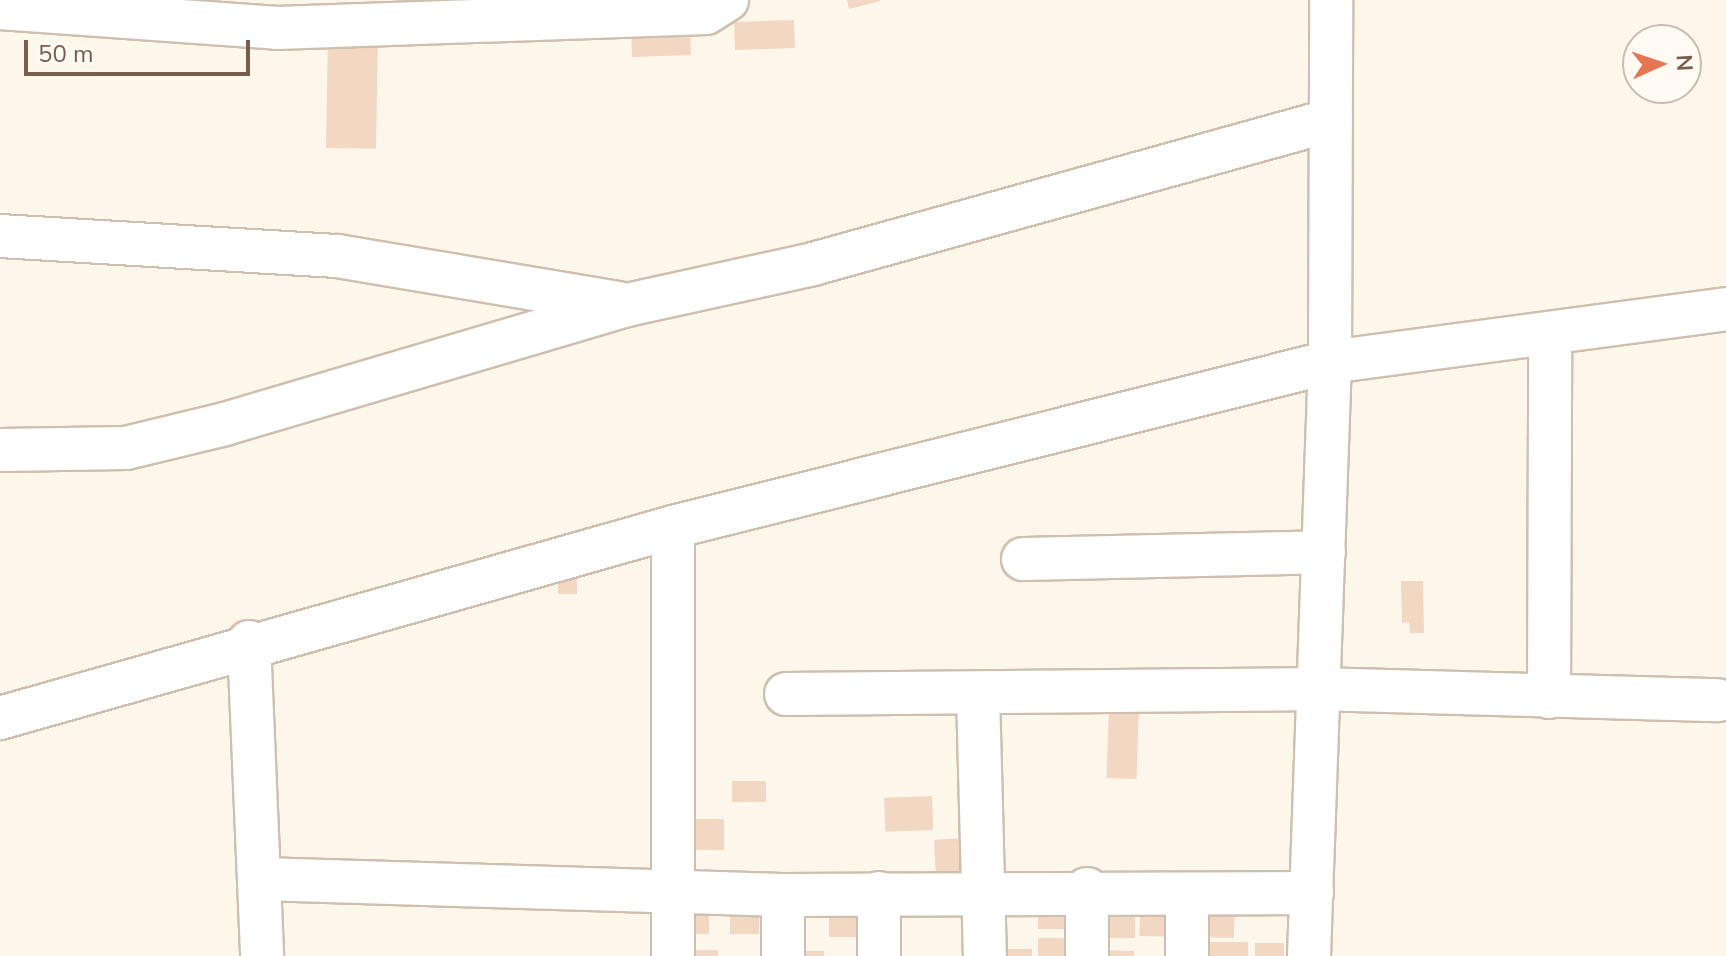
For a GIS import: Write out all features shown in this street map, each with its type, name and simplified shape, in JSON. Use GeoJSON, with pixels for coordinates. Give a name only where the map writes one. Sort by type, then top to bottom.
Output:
{"type":"FeatureCollection","features":[{"type":"Feature","properties":{"kind":"street"},"geometry":{"type":"LineString","coordinates":[[0,8],[277,28],[706,13],[727,0]]}},
{"type":"Feature","properties":{"kind":"street"},"geometry":{"type":"LineString","coordinates":[[1309,956],[1330,362],[1328,121],[1331,0]]}},
{"type":"Feature","properties":{"kind":"street"},"geometry":{"type":"LineString","coordinates":[[0,450],[126,448],[627,305],[813,264],[1328,121]]}},
{"type":"Feature","properties":{"kind":"street"},"geometry":{"type":"LineString","coordinates":[[0,236],[337,256],[627,305]]}},
{"type":"Feature","properties":{"kind":"street"},"geometry":{"type":"LineString","coordinates":[[0,718],[249,642],[673,527],[1330,362],[1726,309]]}},
{"type":"Feature","properties":{"kind":"street"},"geometry":{"type":"LineString","coordinates":[[1549,697],[1550,334]]}},
{"type":"Feature","properties":{"kind":"street"},"geometry":{"type":"LineString","coordinates":[[673,527],[673,956]]}},
{"type":"Feature","properties":{"kind":"street"},"geometry":{"type":"LineString","coordinates":[[1023,559],[1324,552]]}},
{"type":"Feature","properties":{"kind":"street"},"geometry":{"type":"LineString","coordinates":[[249,642],[262,956]]}},
{"type":"Feature","properties":{"kind":"street"},"geometry":{"type":"LineString","coordinates":[[786,694],[1317,689],[1718,700]]}},
{"type":"Feature","properties":{"kind":"street"},"geometry":{"type":"LineString","coordinates":[[978,693],[985,956]]}},
{"type":"Feature","properties":{"kind":"street"},"geometry":{"type":"LineString","coordinates":[[261,879],[783,895],[1087,889],[1187,894],[1312,893]]}},
{"type":"Feature","properties":{"kind":"street"},"geometry":{"type":"LineString","coordinates":[[1087,889],[1087,956]]}},
{"type":"Feature","properties":{"kind":"street"},"geometry":{"type":"LineString","coordinates":[[879,893],[879,956]]}},
{"type":"Feature","properties":{"kind":"street"},"geometry":{"type":"LineString","coordinates":[[1187,894],[1187,956]]}},
{"type":"Feature","properties":{"kind":"street"},"geometry":{"type":"LineString","coordinates":[[783,895],[783,956]]}},
{"type":"Feature","properties":{"kind":"building"},"geometry":{"type":"Polygon","coordinates":[[[847,0],[880,0],[880,1],[849,9],[847,0]]]}},
{"type":"Feature","properties":{"kind":"building"},"geometry":{"type":"Polygon","coordinates":[[[794,20],[795,48],[735,50],[734,22],[794,20]]]}},
{"type":"Feature","properties":{"kind":"building"},"geometry":{"type":"Polygon","coordinates":[[[690,27],[691,55],[632,57],[631,29],[690,27]]]}},
{"type":"Feature","properties":{"kind":"building"},"geometry":{"type":"Polygon","coordinates":[[[328,34],[378,35],[376,149],[326,148],[328,34]]]}},
{"type":"Feature","properties":{"kind":"building"},"geometry":{"type":"Polygon","coordinates":[[[558,572],[577,572],[577,594],[558,594],[558,572]]]}},
{"type":"Feature","properties":{"kind":"building"},"geometry":{"type":"Polygon","coordinates":[[[1401,581],[1423,581],[1424,633],[1410,633],[1409,622],[1402,623],[1401,581]]]}},
{"type":"Feature","properties":{"kind":"building"},"geometry":{"type":"Polygon","coordinates":[[[1109,705],[1139,706],[1136,779],[1106,778],[1109,705]]]}},
{"type":"Feature","properties":{"kind":"building"},"geometry":{"type":"Polygon","coordinates":[[[732,781],[766,781],[766,802],[732,802],[732,781]]]}},
{"type":"Feature","properties":{"kind":"building"},"geometry":{"type":"Polygon","coordinates":[[[932,796],[933,830],[885,832],[884,798],[932,796]]]}},
{"type":"Feature","properties":{"kind":"building"},"geometry":{"type":"Polygon","coordinates":[[[691,819],[724,819],[724,850],[691,850],[691,819]]]}},
{"type":"Feature","properties":{"kind":"building"},"geometry":{"type":"Polygon","coordinates":[[[969,838],[971,872],[936,874],[934,840],[969,838]]]}},
{"type":"Feature","properties":{"kind":"building"},"geometry":{"type":"Polygon","coordinates":[[[1038,903],[1078,903],[1078,929],[1038,929],[1038,903]]]}},
{"type":"Feature","properties":{"kind":"building"},"geometry":{"type":"Polygon","coordinates":[[[1097,904],[1135,904],[1135,938],[1097,938],[1097,904]]]}},
{"type":"Feature","properties":{"kind":"building"},"geometry":{"type":"Polygon","coordinates":[[[1140,904],[1179,905],[1178,937],[1139,936],[1140,904]]]}},
{"type":"Feature","properties":{"kind":"building"},"geometry":{"type":"Polygon","coordinates":[[[1205,904],[1235,905],[1234,938],[1204,937],[1205,904]]]}},
{"type":"Feature","properties":{"kind":"building"},"geometry":{"type":"Polygon","coordinates":[[[691,909],[709,909],[709,934],[691,934],[691,909]]]}},
{"type":"Feature","properties":{"kind":"building"},"geometry":{"type":"Polygon","coordinates":[[[730,911],[759,911],[759,934],[730,934],[730,911]]]}},
{"type":"Feature","properties":{"kind":"building"},"geometry":{"type":"Polygon","coordinates":[[[829,915],[862,915],[862,937],[829,937],[829,915]]]}},
{"type":"Feature","properties":{"kind":"building"},"geometry":{"type":"Polygon","coordinates":[[[1038,938],[1074,938],[1074,956],[1038,956],[1038,938]]]}},
{"type":"Feature","properties":{"kind":"building"},"geometry":{"type":"Polygon","coordinates":[[[1206,942],[1248,942],[1248,956],[1206,956],[1206,942]]]}},
{"type":"Feature","properties":{"kind":"building"},"geometry":{"type":"Polygon","coordinates":[[[1255,943],[1284,943],[1284,956],[1255,956],[1255,943]]]}},
{"type":"Feature","properties":{"kind":"building"},"geometry":{"type":"Polygon","coordinates":[[[999,949],[1032,949],[1032,956],[999,956],[999,949]]]}},
{"type":"Feature","properties":{"kind":"building"},"geometry":{"type":"Polygon","coordinates":[[[687,950],[718,950],[718,956],[687,956],[687,950]]]}},
{"type":"Feature","properties":{"kind":"building"},"geometry":{"type":"Polygon","coordinates":[[[1098,950],[1134,951],[1134,956],[1098,956],[1098,950]]]}},
{"type":"Feature","properties":{"kind":"building"},"geometry":{"type":"Polygon","coordinates":[[[795,951],[824,951],[824,956],[795,956],[795,951]]]}}]}
